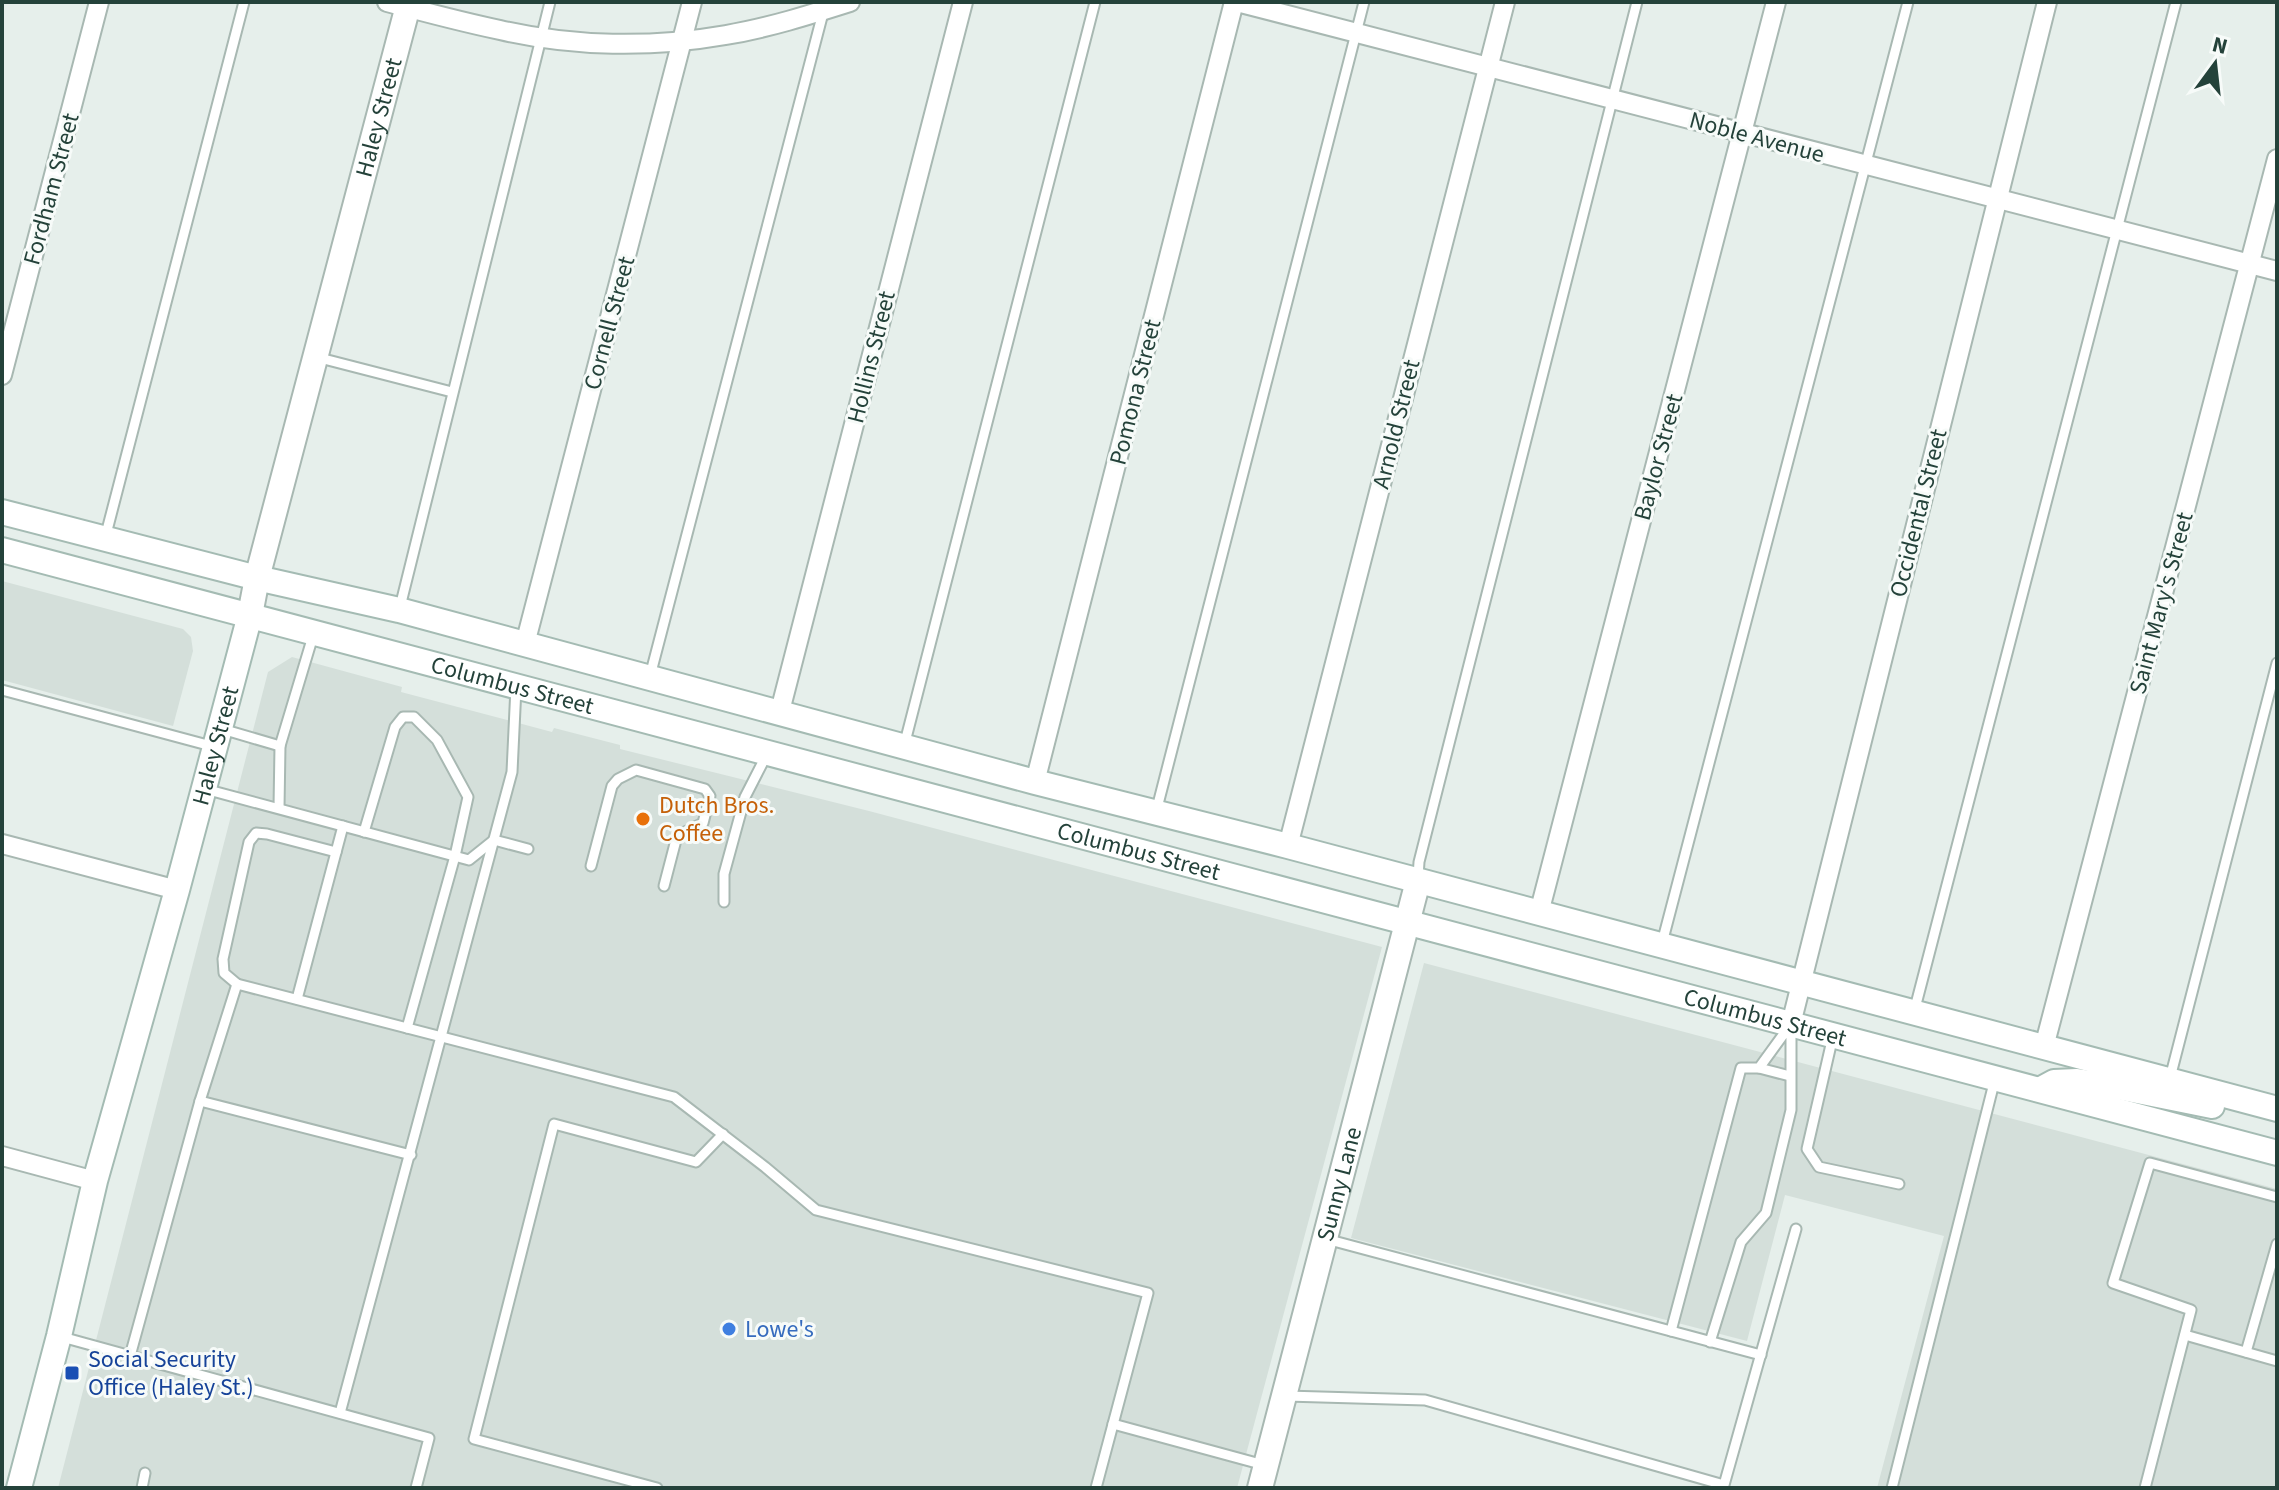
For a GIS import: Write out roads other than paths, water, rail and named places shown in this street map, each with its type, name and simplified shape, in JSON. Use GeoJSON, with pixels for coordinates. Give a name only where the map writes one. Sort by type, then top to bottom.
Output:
{"type":"FeatureCollection","features":[{"type":"Feature","properties":{"kind":"main road","name":"Haley Street"},"geometry":{"type":"LineString","coordinates":[[23,1487],[95,1181],[250,615],[401,4]]}},
{"type":"Feature","properties":{"kind":"main road","name":"Columbus Street"},"geometry":{"type":"LineString","coordinates":[[2,512],[257,578],[399,610],[1035,782],[1288,846],[2277,1109]]}},
{"type":"Feature","properties":{"kind":"main road","name":"Columbus Street"},"geometry":{"type":"LineString","coordinates":[[2,550],[2277,1153]]}},
{"type":"Feature","properties":{"kind":"main road"},"geometry":{"type":"LineString","coordinates":[[516,686],[525,644]]}},
{"type":"Feature","properties":{"kind":"main road"},"geometry":{"type":"LineString","coordinates":[[767,753],[780,711]]}},
{"type":"Feature","properties":{"kind":"main road"},"geometry":{"type":"LineString","coordinates":[[1029,822],[1035,782]]}},
{"type":"Feature","properties":{"kind":"main road","name":"Sunny Lane"},"geometry":{"type":"LineString","coordinates":[[1264,1477],[1418,881]]}},
{"type":"Feature","properties":{"kind":"main road"},"geometry":{"type":"LineString","coordinates":[[2040,1090],[2054,1082],[2077,1081],[2214,1107],[2241,1099]]}},
{"type":"Feature","properties":{"kind":"street","name":"Fordham Street"},"geometry":{"type":"LineString","coordinates":[[2,375],[99,2]]}},
{"type":"Feature","properties":{"kind":"street","name":"Cornell Street"},"geometry":{"type":"LineString","coordinates":[[525,644],[692,2]]}},
{"type":"Feature","properties":{"kind":"street"},"geometry":{"type":"LineString","coordinates":[[401,4],[502,31],[598,43],[683,41],[725,35],[778,24],[825,6],[850,2]]}},
{"type":"Feature","properties":{"kind":"street","name":"Hollins Street"},"geometry":{"type":"LineString","coordinates":[[780,711],[963,2]]}},
{"type":"Feature","properties":{"kind":"street","name":"Noble Avenue"},"geometry":{"type":"LineString","coordinates":[[1235,2],[2277,271]]}},
{"type":"Feature","properties":{"kind":"street","name":"Pomona Street"},"geometry":{"type":"LineString","coordinates":[[1035,782],[1235,2]]}},
{"type":"Feature","properties":{"kind":"street","name":"Arnold Street"},"geometry":{"type":"LineString","coordinates":[[1288,846],[1505,2]]}},
{"type":"Feature","properties":{"kind":"street","name":"Baylor Street"},"geometry":{"type":"LineString","coordinates":[[1539,913],[1776,2]]}},
{"type":"Feature","properties":{"kind":"street","name":"Occidental Street"},"geometry":{"type":"LineString","coordinates":[[1791,1024],[2047,2]]}},
{"type":"Feature","properties":{"kind":"street","name":"Saint Mary's Street"},"geometry":{"type":"LineString","coordinates":[[2044,1047],[2277,159]]}},
{"type":"Feature","properties":{"kind":"street"},"geometry":{"type":"LineString","coordinates":[[2,844],[177,890]]}},
{"type":"Feature","properties":{"kind":"street"},"geometry":{"type":"LineString","coordinates":[[2,1156],[95,1181]]}},
{"type":"Feature","properties":{"kind":"lane"},"geometry":{"type":"LineString","coordinates":[[105,538],[244,2]]}},
{"type":"Feature","properties":{"kind":"lane"},"geometry":{"type":"LineString","coordinates":[[399,610],[550,2]]}},
{"type":"Feature","properties":{"kind":"lane"},"geometry":{"type":"LineString","coordinates":[[904,746],[1095,2]]}},
{"type":"Feature","properties":{"kind":"lane"},"geometry":{"type":"LineString","coordinates":[[1156,812],[1364,2]]}},
{"type":"Feature","properties":{"kind":"lane"},"geometry":{"type":"LineString","coordinates":[[1418,881],[1419,862],[1637,2]]}},
{"type":"Feature","properties":{"kind":"lane"},"geometry":{"type":"LineString","coordinates":[[1662,945],[1908,2]]}},
{"type":"Feature","properties":{"kind":"lane"},"geometry":{"type":"LineString","coordinates":[[1914,1012],[2176,2]]}},
{"type":"Feature","properties":{"kind":"lane"},"geometry":{"type":"LineString","coordinates":[[650,677],[825,6]]}},
{"type":"Feature","properties":{"kind":"lane"},"geometry":{"type":"LineString","coordinates":[[316,357],[452,392]]}},
{"type":"Feature","properties":{"kind":"lane"},"geometry":{"type":"LineString","coordinates":[[279,808],[280,746],[314,632]]}},
{"type":"Feature","properties":{"kind":"lane"},"geometry":{"type":"LineString","coordinates":[[2170,1080],[2277,663]]}},
{"type":"Feature","properties":{"kind":"lane"},"geometry":{"type":"LineString","coordinates":[[340,1413],[512,772],[516,686]]}},
{"type":"Feature","properties":{"kind":"lane"},"geometry":{"type":"LineString","coordinates":[[2,690],[217,738],[280,746]]}},
{"type":"Feature","properties":{"kind":"lane"},"geometry":{"type":"LineString","coordinates":[[364,832],[395,727],[403,717],[414,717],[437,740],[468,797],[455,856],[407,1028]]}},
{"type":"Feature","properties":{"kind":"lane"},"geometry":{"type":"LineString","coordinates":[[724,902],[724,874],[745,797],[767,753]]}},
{"type":"Feature","properties":{"kind":"lane"},"geometry":{"type":"LineString","coordinates":[[591,866],[612,786],[618,779],[636,770],[705,789],[710,796],[703,823],[677,836],[664,886]]}},
{"type":"Feature","properties":{"kind":"lane"},"geometry":{"type":"LineString","coordinates":[[204,788],[469,860],[494,840]]}},
{"type":"Feature","properties":{"kind":"lane"},"geometry":{"type":"LineString","coordinates":[[297,999],[343,826]]}},
{"type":"Feature","properties":{"kind":"lane"},"geometry":{"type":"LineString","coordinates":[[336,852],[267,834],[256,833],[249,842],[223,959],[224,973],[237,984],[674,1097],[816,1210],[1148,1293],[1096,1488]]}},
{"type":"Feature","properties":{"kind":"lane"},"geometry":{"type":"LineString","coordinates":[[494,840],[528,849]]}},
{"type":"Feature","properties":{"kind":"lane"},"geometry":{"type":"LineString","coordinates":[[130,1356],[200,1101],[237,984]]}},
{"type":"Feature","properties":{"kind":"lane"},"geometry":{"type":"LineString","coordinates":[[1759,1068],[1791,1024]]}},
{"type":"Feature","properties":{"kind":"lane"},"geometry":{"type":"LineString","coordinates":[[1710,1342],[1741,1242],[1766,1213],[1791,1110],[1791,1024]]}},
{"type":"Feature","properties":{"kind":"lane"},"geometry":{"type":"LineString","coordinates":[[1833,1036],[1807,1149],[1819,1167],[1899,1184]]}},
{"type":"Feature","properties":{"kind":"lane"},"geometry":{"type":"LineString","coordinates":[[1671,1331],[1741,1068],[1759,1068],[1790,1076]]}},
{"type":"Feature","properties":{"kind":"lane"},"geometry":{"type":"LineString","coordinates":[[1892,1488],[1995,1079]]}},
{"type":"Feature","properties":{"kind":"lane"},"geometry":{"type":"LineString","coordinates":[[200,1101],[411,1155]]}},
{"type":"Feature","properties":{"kind":"lane"},"geometry":{"type":"LineString","coordinates":[[657,1488],[474,1439],[554,1124],[696,1162],[723,1134]]}},
{"type":"Feature","properties":{"kind":"lane"},"geometry":{"type":"LineString","coordinates":[[2145,1488],[2191,1310],[2113,1283],[2150,1163],[2277,1196]]}},
{"type":"Feature","properties":{"kind":"lane"},"geometry":{"type":"LineString","coordinates":[[1286,1396],[1425,1400],[1724,1485],[1796,1229]]}},
{"type":"Feature","properties":{"kind":"lane"},"geometry":{"type":"LineString","coordinates":[[1326,1239],[1761,1355]]}},
{"type":"Feature","properties":{"kind":"lane"},"geometry":{"type":"LineString","coordinates":[[2246,1352],[2277,1244]]}},
{"type":"Feature","properties":{"kind":"lane"},"geometry":{"type":"LineString","coordinates":[[2185,1335],[2277,1361]]}},
{"type":"Feature","properties":{"kind":"lane"},"geometry":{"type":"LineString","coordinates":[[59,1336],[429,1438],[416,1488]]}},
{"type":"Feature","properties":{"kind":"lane"},"geometry":{"type":"LineString","coordinates":[[1113,1424],[1264,1477]]}},
{"type":"Feature","properties":{"kind":"lane"},"geometry":{"type":"LineString","coordinates":[[142,1488],[145,1473]]}},
{"type":"Feature","properties":{"kind":"place","name":"Dutch Bros. Coffee"},"geometry":{"type":"Point","coordinates":[643,819]}},
{"type":"Feature","properties":{"kind":"place","name":"Lowe's"},"geometry":{"type":"Point","coordinates":[729,1329]}},
{"type":"Feature","properties":{"kind":"place","name":"Social Security Office (Haley St.)"},"geometry":{"type":"Point","coordinates":[72,1373]}}]}
